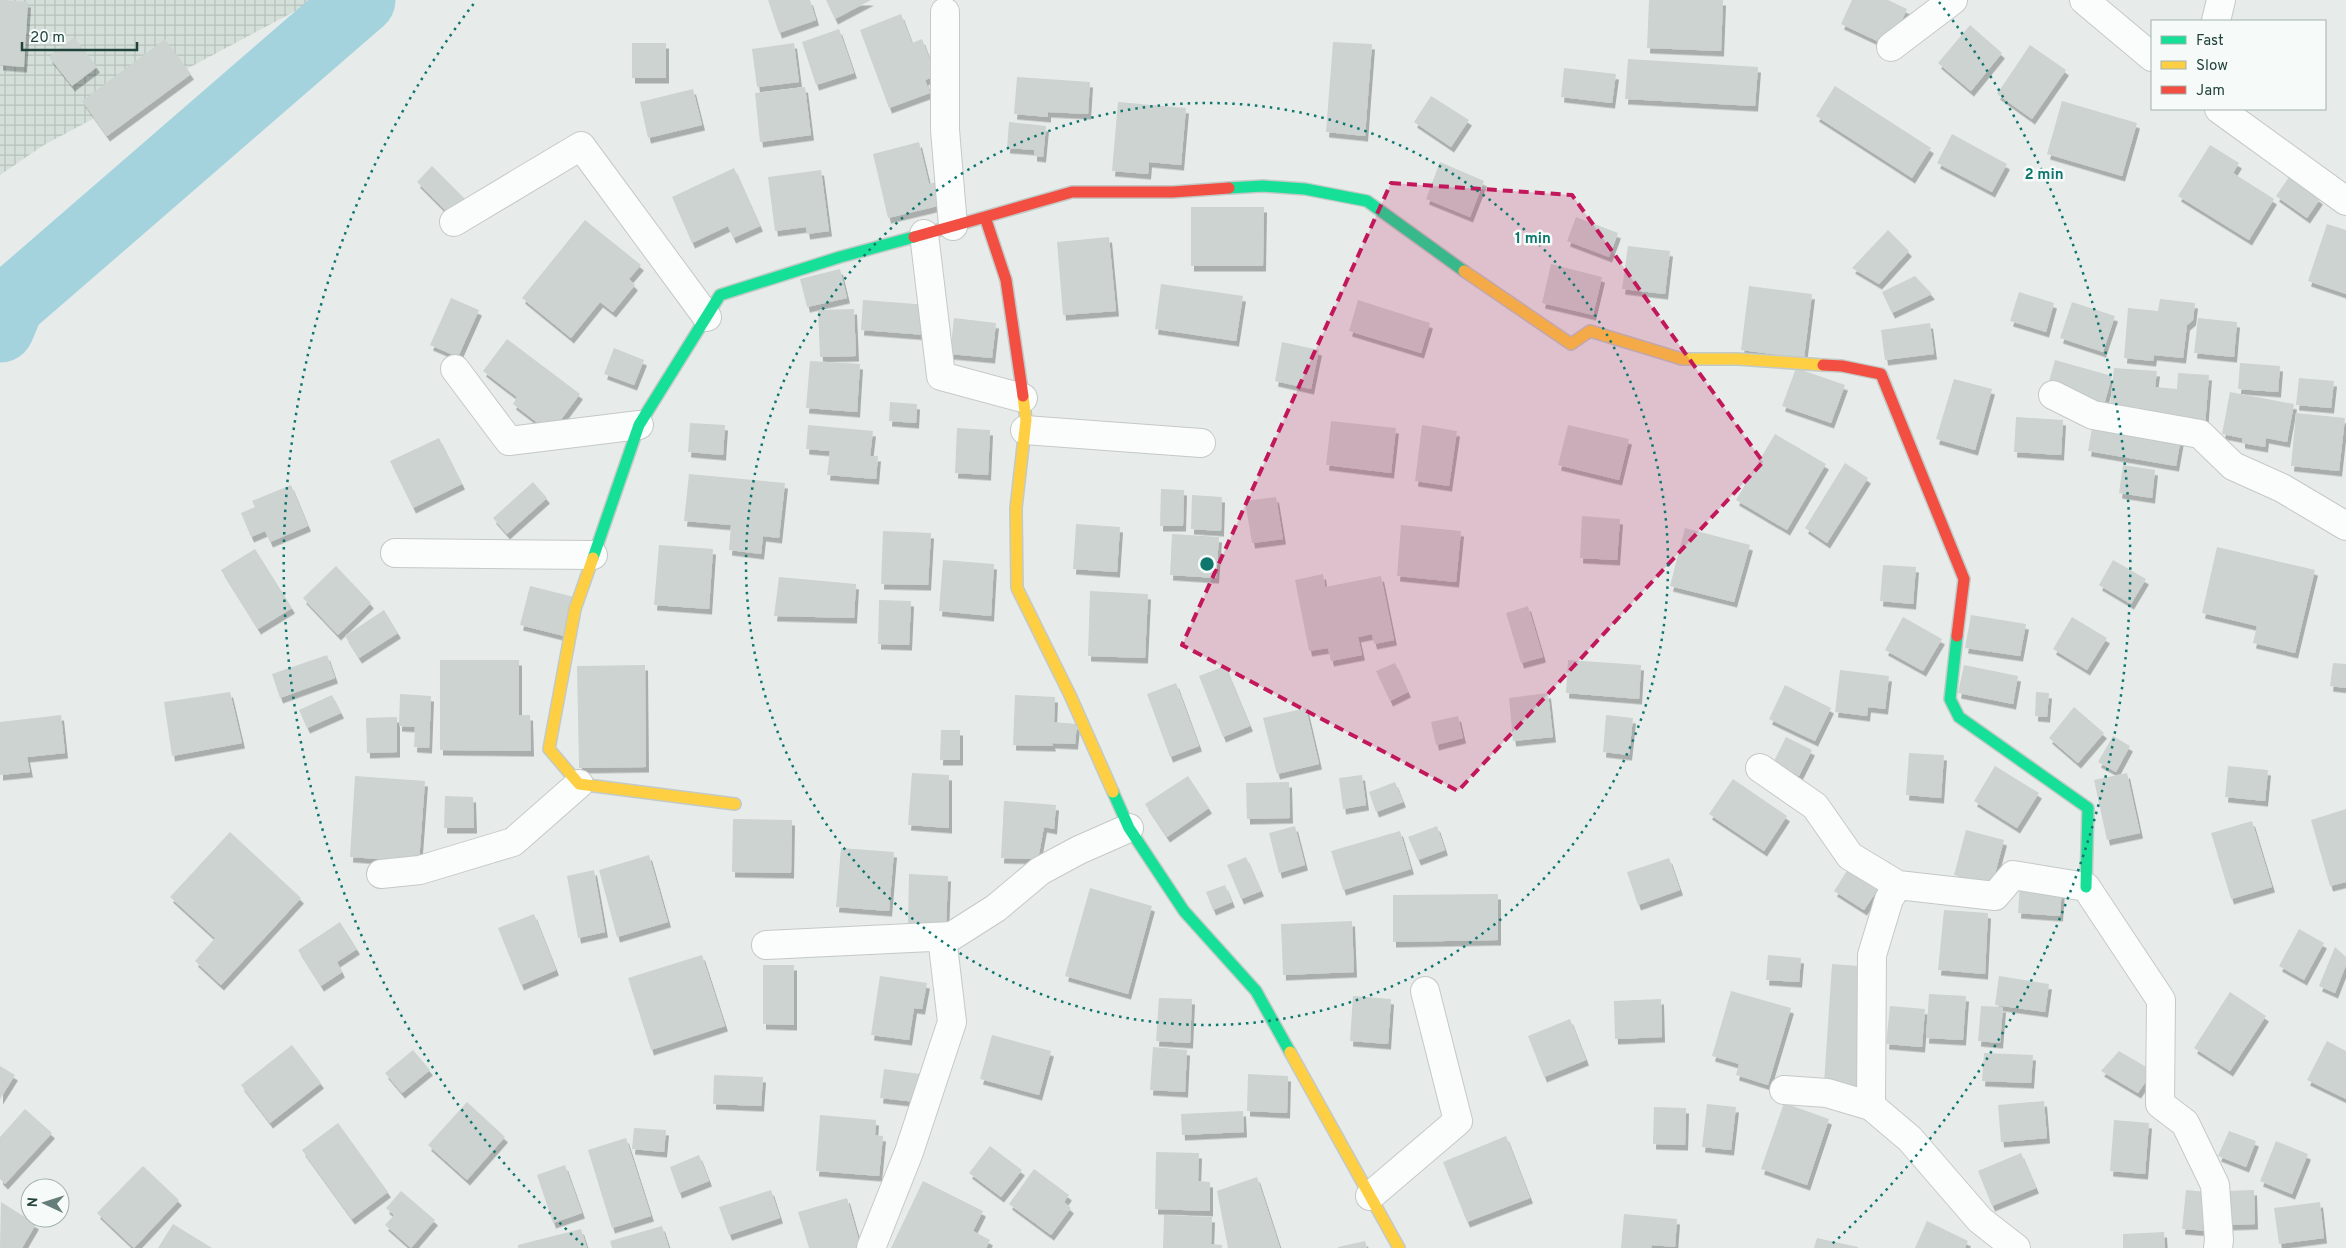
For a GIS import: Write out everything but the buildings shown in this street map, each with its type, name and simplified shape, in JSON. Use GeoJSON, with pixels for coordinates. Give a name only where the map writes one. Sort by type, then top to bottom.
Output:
{"type":"FeatureCollection","features":[{"type":"Feature","properties":{"kind":"street"},"geometry":{"type":"LineString","coordinates":[[1891,46],[1953,0]]}},
{"type":"Feature","properties":{"kind":"street"},"geometry":{"type":"LineString","coordinates":[[2084,0],[2151,55]]}},
{"type":"Feature","properties":{"kind":"street"},"geometry":{"type":"LineString","coordinates":[[2216,20],[2221,0]]}},
{"type":"Feature","properties":{"kind":"street"},"geometry":{"type":"LineString","coordinates":[[946,12],[945,130],[953,226]]}},
{"type":"Feature","properties":{"kind":"street"},"geometry":{"type":"LineString","coordinates":[[2219,110],[2346,200]]}},
{"type":"Feature","properties":{"kind":"street"},"geometry":{"type":"LineString","coordinates":[[454,222],[581,146],[707,317]]}},
{"type":"Feature","properties":{"kind":"street"},"geometry":{"type":"LineString","coordinates":[[735,804],[579,784],[548,749],[575,609],[639,426],[720,296],[840,257],[1072,192],[1173,192],[1263,186],[1305,189],[1367,201],[1571,344],[1590,332],[1682,359],[1737,359],[1842,366],[1881,374],[1964,580],[1950,699],[1959,717],[2088,808],[2086,887],[2161,1000],[2160,1104],[2185,1123],[2215,1185],[2218,1248]]}},
{"type":"Feature","properties":{"kind":"street"},"geometry":{"type":"LineString","coordinates":[[985,217],[1006,280],[1026,420],[1016,508],[1017,588],[1070,695],[1129,828],[1184,911],[1256,992],[1399,1248]]}},
{"type":"Feature","properties":{"kind":"street"},"geometry":{"type":"LineString","coordinates":[[924,234],[941,376],[1023,398]]}},
{"type":"Feature","properties":{"kind":"street"},"geometry":{"type":"LineString","coordinates":[[456,369],[509,440],[639,426]]}},
{"type":"Feature","properties":{"kind":"street"},"geometry":{"type":"LineString","coordinates":[[2053,395],[2094,415],[2200,434],[2233,466],[2282,488],[2346,526]]}},
{"type":"Feature","properties":{"kind":"street"},"geometry":{"type":"LineString","coordinates":[[1025,430],[1201,443]]}},
{"type":"Feature","properties":{"kind":"street"},"geometry":{"type":"LineString","coordinates":[[395,553],[593,556]]}},
{"type":"Feature","properties":{"kind":"street"},"geometry":{"type":"LineString","coordinates":[[1760,768],[1815,806],[1850,856],[1898,884],[1995,896],[2013,875],[2086,887]]}},
{"type":"Feature","properties":{"kind":"street"},"geometry":{"type":"LineString","coordinates":[[381,874],[420,870],[513,842],[579,784]]}},
{"type":"Feature","properties":{"kind":"street"},"geometry":{"type":"LineString","coordinates":[[766,945],[952,936],[996,908],[1040,871],[1079,850],[1129,828]]}},
{"type":"Feature","properties":{"kind":"street"},"geometry":{"type":"LineString","coordinates":[[1871,1106],[1872,955],[1889,899],[1898,884]]}},
{"type":"Feature","properties":{"kind":"street"},"geometry":{"type":"LineString","coordinates":[[871,1248],[909,1152],[952,1022],[942,937]]}},
{"type":"Feature","properties":{"kind":"street"},"geometry":{"type":"LineString","coordinates":[[1370,1196],[1458,1121],[1425,992]]}},
{"type":"Feature","properties":{"kind":"street"},"geometry":{"type":"LineString","coordinates":[[1784,1090],[1827,1093],[1871,1106],[1910,1139],[1980,1220],[2016,1248]]}},
{"type":"Feature","properties":{"kind":"highlighted area"},"geometry":{"type":"Polygon","coordinates":[[[1391,183],[1572,195],[1763,462],[1458,791],[1182,645],[1391,183]]]}},
{"type":"Feature","properties":{"kind":"shaded area"},"geometry":{"type":"Polygon","coordinates":[[[0,0],[316,0],[44,145],[0,175],[0,0]]]}},
{"type":"Feature","properties":{"kind":"waterway"},"geometry":{"type":"LineString","coordinates":[[0,328],[10,304],[361,0]]}},
{"type":"Feature","properties":{"kind":"traffic: fast"},"geometry":{"type":"LineString","coordinates":[[1229,188],[1263,186],[1305,189],[1367,201],[1464,271]]}},
{"type":"Feature","properties":{"kind":"traffic: fast"},"geometry":{"type":"LineString","coordinates":[[593,558],[639,425],[720,295],[840,257],[914,237]]}},
{"type":"Feature","properties":{"kind":"traffic: fast"},"geometry":{"type":"LineString","coordinates":[[1957,636],[1950,699],[1959,717],[2088,808],[2086,887]]}},
{"type":"Feature","properties":{"kind":"traffic: fast"},"geometry":{"type":"LineString","coordinates":[[1113,792],[1129,828],[1184,911],[1256,991],[1290,1052]]}},
{"type":"Feature","properties":{"kind":"traffic: slow"},"geometry":{"type":"LineString","coordinates":[[1464,271],[1571,344],[1590,331],[1682,359],[1737,359],[1823,365]]}},
{"type":"Feature","properties":{"kind":"traffic: slow"},"geometry":{"type":"LineString","coordinates":[[1023,396],[1026,420],[1016,508],[1017,588],[1070,695],[1113,792]]}},
{"type":"Feature","properties":{"kind":"traffic: slow"},"geometry":{"type":"LineString","coordinates":[[593,558],[575,609],[549,749],[579,784],[735,804]]}},
{"type":"Feature","properties":{"kind":"traffic: slow"},"geometry":{"type":"LineString","coordinates":[[1290,1052],[1399,1248]]}},
{"type":"Feature","properties":{"kind":"traffic: jam"},"geometry":{"type":"LineString","coordinates":[[985,217],[1072,192],[1173,192],[1229,188]]}},
{"type":"Feature","properties":{"kind":"traffic: jam"},"geometry":{"type":"LineString","coordinates":[[914,237],[985,217],[1006,280],[1023,396]]}},
{"type":"Feature","properties":{"kind":"traffic: jam"},"geometry":{"type":"LineString","coordinates":[[1823,365],[1842,366],[1881,374],[1964,579],[1957,636]]}}]}
